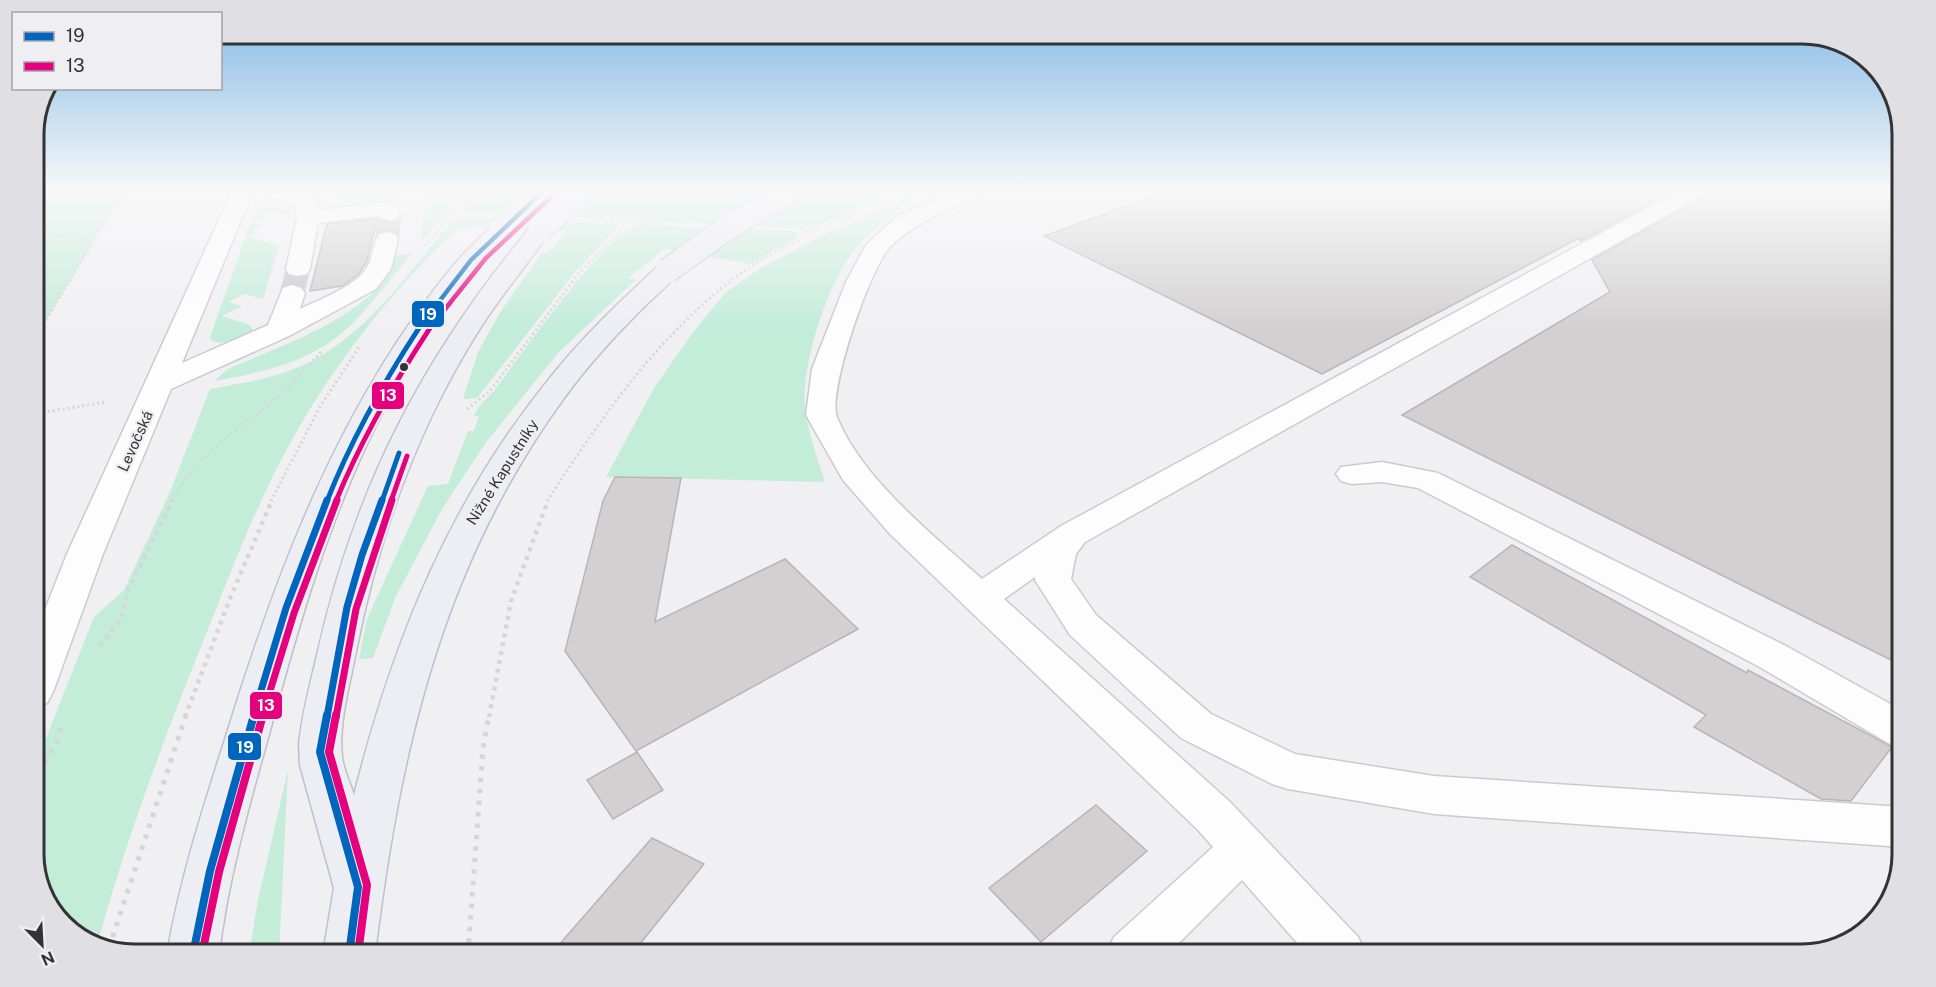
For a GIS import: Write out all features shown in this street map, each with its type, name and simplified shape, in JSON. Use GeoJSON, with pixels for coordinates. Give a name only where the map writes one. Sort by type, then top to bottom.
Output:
{"type":"FeatureCollection","features":[{"type":"Feature","properties":{"kind":"highway"},"geometry":{"type":"LineString","coordinates":[[194,944],[198,909],[266,669],[302,560],[326,500],[374,400],[431,310],[463,269],[494,237]]}},
{"type":"Feature","properties":{"kind":"highway"},"geometry":{"type":"LineString","coordinates":[[358,887],[320,752],[347,607],[383,494],[426,395],[476,310],[534,237]]}},
{"type":"Feature","properties":{"kind":"highway","name":"Nižné Kapustníky"},"geometry":{"type":"LineString","coordinates":[[350,944],[358,887],[386,745],[413,651],[436,592],[477,508],[552,393],[609,328],[667,271],[714,237]]}},
{"type":"Feature","properties":{"kind":"street","name":"Levočská"},"geometry":{"type":"LineString","coordinates":[[44,663],[85,554],[224,237]]}},
{"type":"Feature","properties":{"kind":"street"},"geometry":{"type":"LineString","coordinates":[[280,330],[295,281],[304,237]]}},
{"type":"Feature","properties":{"kind":"street"},"geometry":{"type":"LineString","coordinates":[[887,237],[878,245],[858,282],[826,369],[821,415],[854,473],[902,526],[1214,816],[1331,944]]}},
{"type":"Feature","properties":{"kind":"street"},"geometry":{"type":"LineString","coordinates":[[980,598],[1073,534],[1614,237]]}},
{"type":"Feature","properties":{"kind":"street"},"geometry":{"type":"LineString","coordinates":[[161,383],[280,330],[367,284],[379,268],[387,239]]}},
{"type":"Feature","properties":{"kind":"street"},"geometry":{"type":"LineString","coordinates":[[1352,474],[1382,472],[1427,480],[1772,656],[1892,725]]}},
{"type":"Feature","properties":{"kind":"street"},"geometry":{"type":"LineString","coordinates":[[1073,534],[1059,553],[1053,580],[1083,625],[1196,726],[1288,771],[1434,795],[1892,826]]}},
{"type":"Feature","properties":{"kind":"street"},"geometry":{"type":"LineString","coordinates":[[1143,944],[1244,848]]}},
{"type":"Feature","properties":{"kind":"path"},"geometry":{"type":"LineString","coordinates":[[44,323],[95,237]]}},
{"type":"Feature","properties":{"kind":"path"},"geometry":{"type":"LineString","coordinates":[[467,409],[490,391],[579,273],[615,237]]}},
{"type":"Feature","properties":{"kind":"path"},"geometry":{"type":"LineString","coordinates":[[469,944],[483,748],[511,601],[545,504],[597,425],[661,343],[713,295],[751,266],[803,237]]}},
{"type":"Feature","properties":{"kind":"path"},"geometry":{"type":"LineString","coordinates":[[95,654],[121,619],[129,588],[177,491],[191,469],[240,425],[281,394],[323,350]]}},
{"type":"Feature","properties":{"kind":"path"},"geometry":{"type":"LineString","coordinates":[[44,764],[57,741],[64,720]]}},
{"type":"Feature","properties":{"kind":"green space"},"geometry":{"type":"Polygon","coordinates":[[[44,237],[96,237],[44,324],[44,237]]]}},
{"type":"Feature","properties":{"kind":"green space"},"geometry":{"type":"Polygon","coordinates":[[[246,237],[279,246],[263,299],[244,294],[228,302],[242,306],[222,316],[250,325],[253,330],[245,337],[222,343],[212,341],[210,337],[246,237]]]}},
{"type":"Feature","properties":{"kind":"green space"},"geometry":{"type":"Polygon","coordinates":[[[439,237],[450,237],[399,289],[344,357],[297,430],[277,469],[231,571],[161,749],[120,866],[100,936],[94,934],[74,921],[72,915],[68,915],[59,904],[45,871],[44,743],[94,617],[124,590],[170,492],[210,389],[281,373],[316,358],[361,326],[439,237]]]}},
{"type":"Feature","properties":{"kind":"green space"},"geometry":{"type":"Polygon","coordinates":[[[562,237],[608,237],[575,272],[477,398],[463,399],[478,352],[501,311],[542,253],[548,253],[562,237]]]}},
{"type":"Feature","properties":{"kind":"green space"},"geometry":{"type":"Polygon","coordinates":[[[619,237],[797,237],[751,264],[665,249],[628,278],[635,280],[557,354],[487,441],[442,509],[396,596],[373,658],[359,659],[367,619],[428,486],[448,484],[468,431],[474,431],[479,416],[474,416],[478,408],[494,391],[565,296],[619,237]]]}},
{"type":"Feature","properties":{"kind":"green space"},"geometry":{"type":"Polygon","coordinates":[[[821,237],[866,237],[843,266],[825,304],[807,370],[806,417],[825,482],[606,477],[654,388],[694,331],[725,293],[758,270],[821,237]]]}},
{"type":"Feature","properties":{"kind":"green space"},"geometry":{"type":"Polygon","coordinates":[[[413,253],[361,315],[328,343],[282,365],[214,381],[228,369],[299,339],[350,311],[371,294],[386,276],[394,256],[413,253]]]}},
{"type":"Feature","properties":{"kind":"green space"},"geometry":{"type":"Polygon","coordinates":[[[288,770],[279,944],[251,944],[258,900],[288,770]]]}},
{"type":"Feature","properties":{"kind":"building"},"geometry":{"type":"Polygon","coordinates":[[[324,237],[373,237],[367,261],[358,275],[342,286],[310,291],[324,237]]]}},
{"type":"Feature","properties":{"kind":"building"},"geometry":{"type":"Polygon","coordinates":[[[1046,237],[1588,237],[1581,241],[1579,238],[1322,374],[1046,237]]]}},
{"type":"Feature","properties":{"kind":"building"},"geometry":{"type":"Polygon","coordinates":[[[1633,237],[1892,237],[1892,660],[1402,415],[1610,292],[1592,260],[1633,237]]]}},
{"type":"Feature","properties":{"kind":"building"},"geometry":{"type":"Polygon","coordinates":[[[615,477],[681,478],[655,622],[785,559],[858,629],[636,751],[565,651],[603,501],[615,477]]]}},
{"type":"Feature","properties":{"kind":"building"},"geometry":{"type":"Polygon","coordinates":[[[1512,545],[1747,673],[1748,670],[1892,747],[1851,801],[1821,799],[1694,727],[1706,715],[1470,577],[1512,545]]]}},
{"type":"Feature","properties":{"kind":"building"},"geometry":{"type":"Polygon","coordinates":[[[637,752],[663,790],[613,819],[587,780],[637,752]]]}},
{"type":"Feature","properties":{"kind":"building"},"geometry":{"type":"Polygon","coordinates":[[[1096,805],[1147,851],[1041,942],[989,888],[1096,805]]]}},
{"type":"Feature","properties":{"kind":"building"},"geometry":{"type":"Polygon","coordinates":[[[652,838],[704,864],[640,944],[560,944],[652,838]]]}},
{"type":"Feature","properties":{"kind":"tunnel"},"geometry":{"type":"LineString","coordinates":[[292,293],[298,269]]}},
{"type":"Feature","properties":{"kind":"transit line","name":"19"},"geometry":{"type":"LineString","coordinates":[[195,944],[203,898],[217,843],[286,608],[333,484],[361,425],[393,367],[430,312],[471,260],[494,237]]}},
{"type":"Feature","properties":{"kind":"transit line","name":"13"},"geometry":{"type":"LineString","coordinates":[[204,944],[212,899],[226,845],[274,676],[316,551],[341,490],[369,430],[400,373],[437,319],[478,267],[507,237]]}},
{"type":"Feature","properties":{"kind":"transit line","name":"19"},"geometry":{"type":"LineString","coordinates":[[350,944],[358,887],[320,752],[347,607],[362,555],[399,453]]}},
{"type":"Feature","properties":{"kind":"transit line","name":"13"},"geometry":{"type":"LineString","coordinates":[[359,944],[367,885],[329,752],[356,609],[371,558],[407,456]]}}]}
